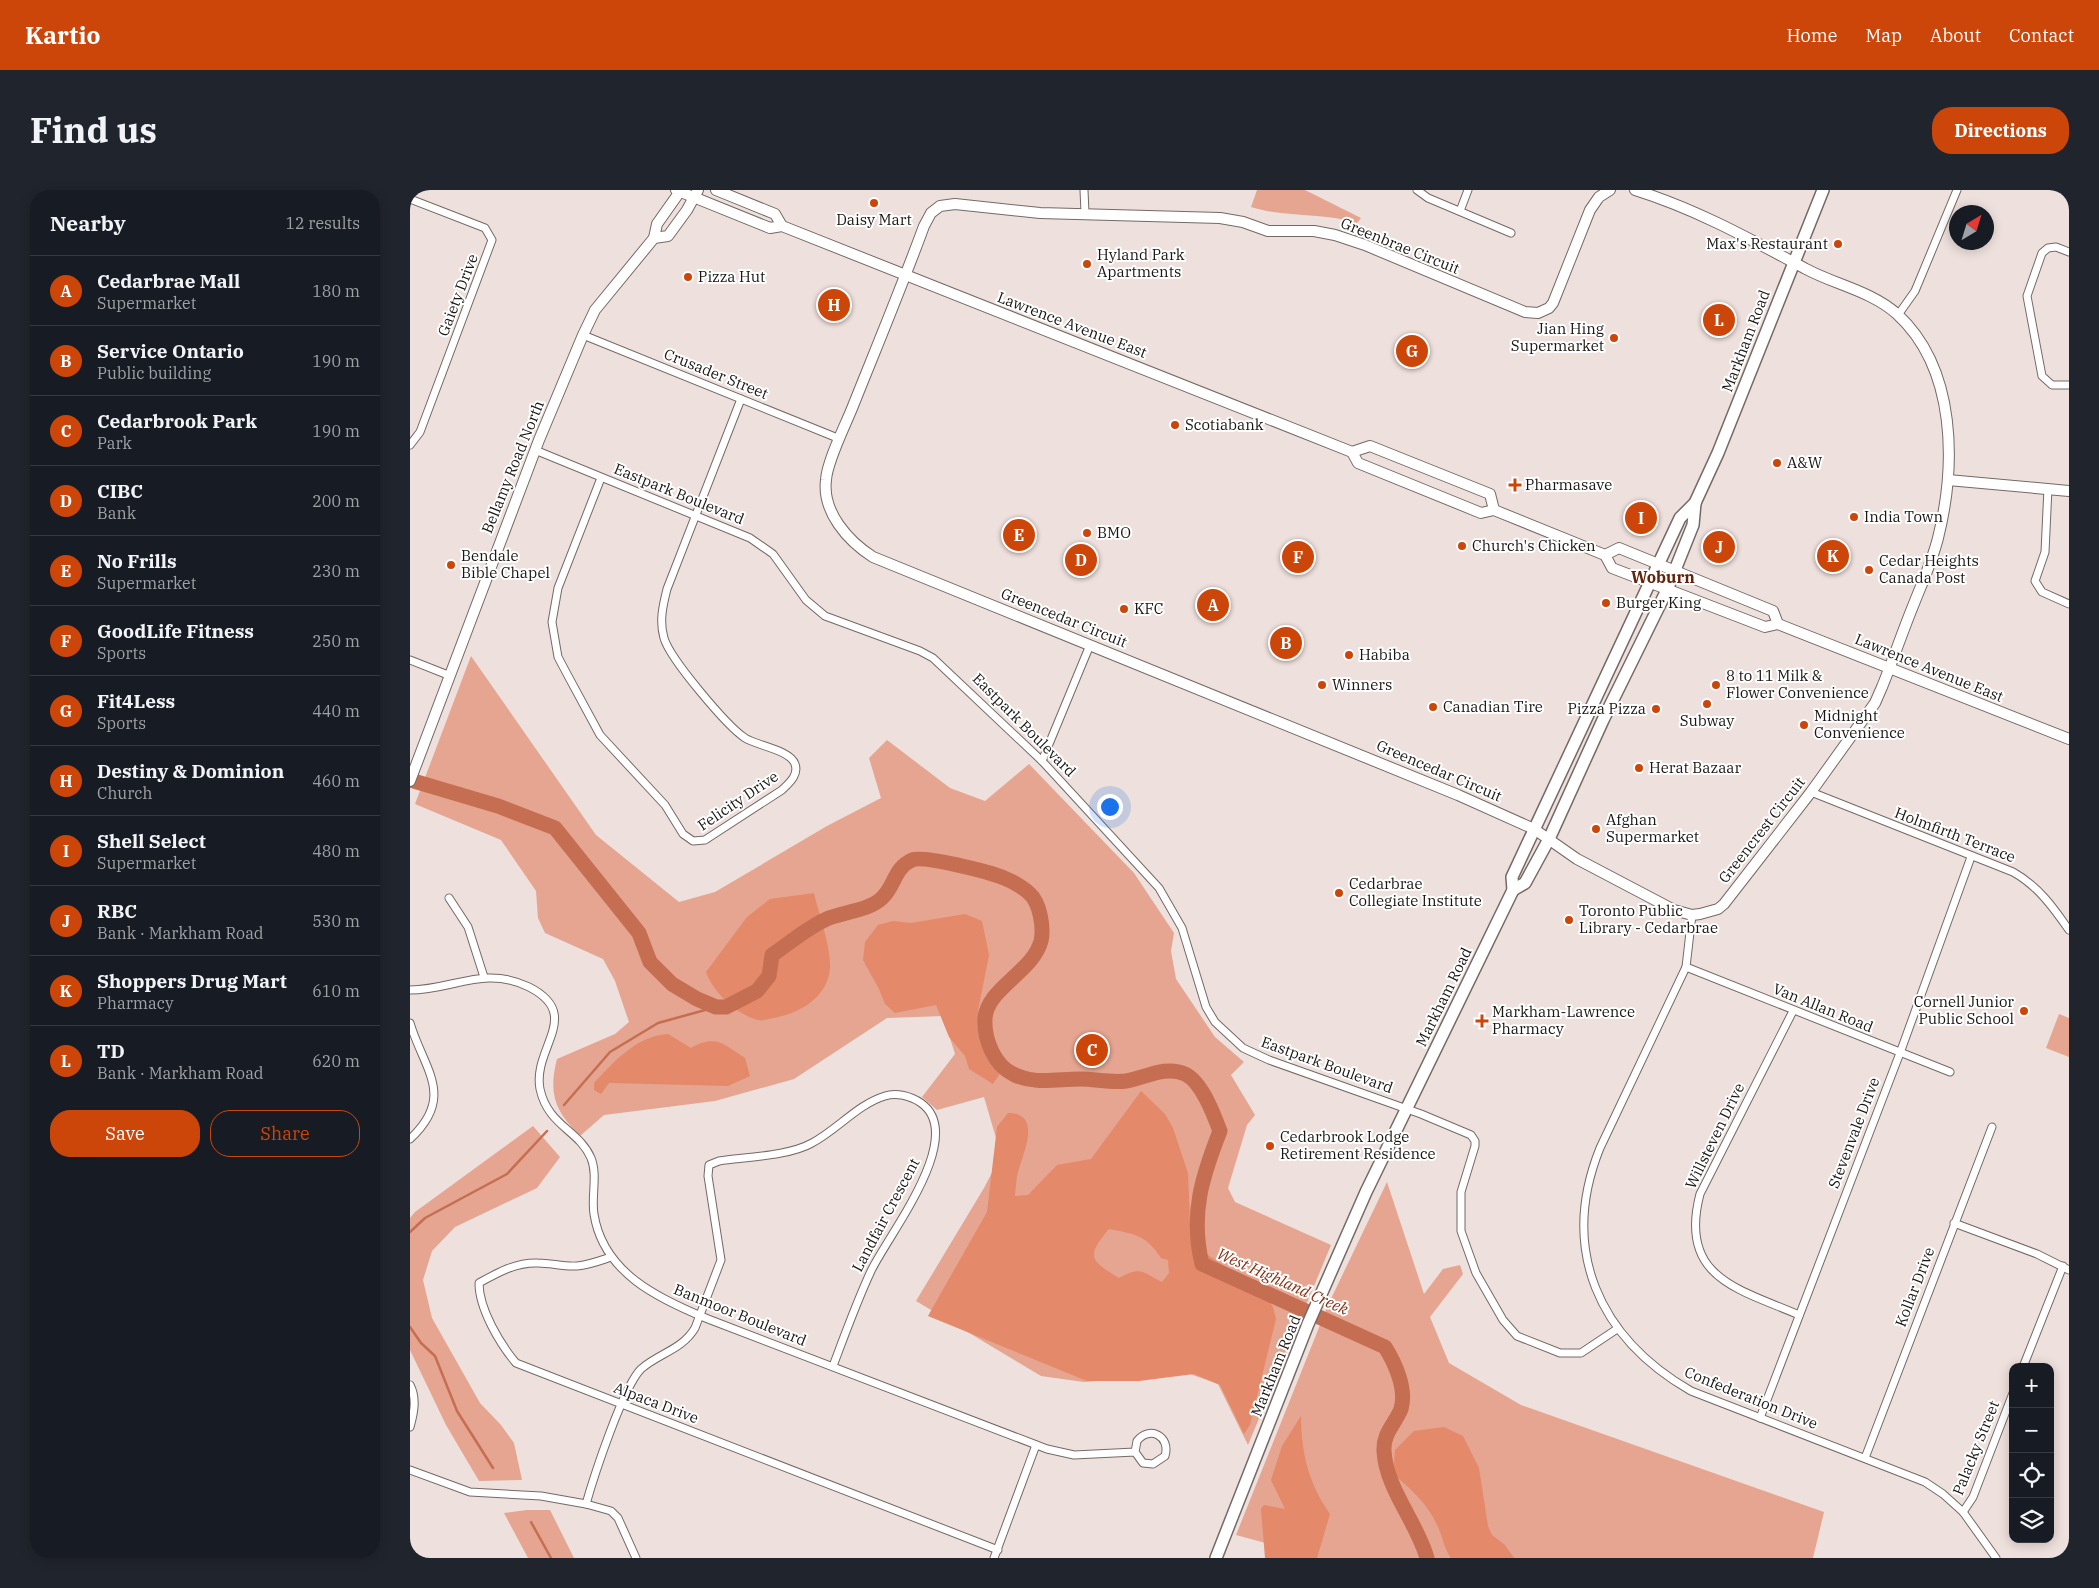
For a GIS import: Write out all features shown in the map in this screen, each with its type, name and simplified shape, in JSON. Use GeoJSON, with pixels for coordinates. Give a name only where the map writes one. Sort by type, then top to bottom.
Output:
{"type":"FeatureCollection","features":[{"type":"Feature","properties":{"kind":"main road","name":"Markham Road"},"geometry":{"type":"LineString","coordinates":[[1513,890],[1525,883],[1549,840],[1602,720],[1668,590],[1693,525],[1695,503],[1718,453],[1823,190]]}},
{"type":"Feature","properties":{"kind":"main road","name":"Markham Road"},"geometry":{"type":"LineString","coordinates":[[1216,1558],[1308,1324],[1366,1192],[1513,890],[1512,877],[1680,518],[1695,503]]}},
{"type":"Feature","properties":{"kind":"street","name":"Lawrence Avenue East"},"geometry":{"type":"LineString","coordinates":[[679,190],[696,194],[770,228],[782,226],[1352,452],[1358,463],[1481,513],[1494,510],[1605,555],[1612,568],[1765,627],[1778,624],[2069,739]]}},
{"type":"Feature","properties":{"kind":"street","name":"Bellamy Road North"},"geometry":{"type":"LineString","coordinates":[[410,781],[421,755],[448,675],[535,450],[583,335],[595,310],[654,238],[657,224],[679,190]]}},
{"type":"Feature","properties":{"kind":"street","name":"Lawrence Avenue East"},"geometry":{"type":"LineString","coordinates":[[716,190],[775,214],[782,226]]}},
{"type":"Feature","properties":{"kind":"street"},"geometry":{"type":"LineString","coordinates":[[1084,190],[1085,213]]}},
{"type":"Feature","properties":{"kind":"street"},"geometry":{"type":"LineString","coordinates":[[1417,190],[1428,198],[1511,233]]}},
{"type":"Feature","properties":{"kind":"street"},"geometry":{"type":"LineString","coordinates":[[1460,211],[1468,190]]}},
{"type":"Feature","properties":{"kind":"street","name":"Greenbrae Circuit"},"geometry":{"type":"LineString","coordinates":[[904,275],[924,226],[931,213],[940,206],[955,204],[1010,211],[1220,218],[1242,222],[1268,231],[1326,232],[1365,245],[1439,278],[1532,314],[1544,311],[1553,303],[1590,210],[1599,198],[1610,190]]}},
{"type":"Feature","properties":{"kind":"street"},"geometry":{"type":"LineString","coordinates":[[1635,190],[1722,223],[1794,262],[1855,288],[1898,315],[1915,291],[1957,190]]}},
{"type":"Feature","properties":{"kind":"street","name":"Bellamy Road North"},"geometry":{"type":"LineString","coordinates":[[654,238],[668,236],[696,194]]}},
{"type":"Feature","properties":{"kind":"street","name":"Gaiety Drive"},"geometry":{"type":"LineString","coordinates":[[410,199],[484,228],[492,240],[420,432],[410,445]]}},
{"type":"Feature","properties":{"kind":"street"},"geometry":{"type":"LineString","coordinates":[[2069,252],[2056,247],[2048,248],[2042,253],[2027,296],[2027,306],[2042,376],[2052,384],[2069,385]]}},
{"type":"Feature","properties":{"kind":"street","name":"Greencedar Circuit"},"geometry":{"type":"LineString","coordinates":[[904,275],[826,480],[828,503],[841,530],[860,549],[901,570],[1397,769],[1534,829]]}},
{"type":"Feature","properties":{"kind":"street","name":"Greencrest Circuit"},"geometry":{"type":"LineString","coordinates":[[1692,915],[1711,911],[1724,904],[1811,792],[1874,703],[1890,668],[1938,540],[1948,480],[1948,442],[1940,385],[1919,342],[1898,315]]}},
{"type":"Feature","properties":{"kind":"street","name":"Crusader Street"},"geometry":{"type":"LineString","coordinates":[[583,335],[840,439]]}},
{"type":"Feature","properties":{"kind":"street"},"geometry":{"type":"LineString","coordinates":[[696,515],[741,400]]}},
{"type":"Feature","properties":{"kind":"street"},"geometry":{"type":"LineString","coordinates":[[1352,452],[1370,446],[1413,462],[1490,494],[1494,510]]}},
{"type":"Feature","properties":{"kind":"street","name":"Eastpark Boulevard"},"geometry":{"type":"LineString","coordinates":[[535,450],[750,538],[768,550],[806,600],[825,616],[920,651],[933,658],[1042,761],[1159,888],[1172,907],[1182,928],[1206,1006],[1215,1022],[1243,1048],[1254,1054],[1406,1109],[1470,1135],[1475,1141],[1461,1192],[1461,1231],[1476,1273],[1510,1329],[1523,1339],[1560,1353],[1581,1352],[1617,1328]]}},
{"type":"Feature","properties":{"kind":"street","name":"Felicity Drive"},"geometry":{"type":"LineString","coordinates":[[601,478],[558,588],[552,622],[558,658],[600,735],[665,804],[683,834],[699,842],[715,836],[782,790],[793,779],[795,764],[789,756],[760,746],[731,726],[670,653],[664,638],[661,620],[667,589],[696,515]]}},
{"type":"Feature","properties":{"kind":"street"},"geometry":{"type":"LineString","coordinates":[[1948,480],[2069,491]]}},
{"type":"Feature","properties":{"kind":"street"},"geometry":{"type":"LineString","coordinates":[[2048,488],[2045,552],[2035,582],[2042,592],[2069,604]]}},
{"type":"Feature","properties":{"kind":"street","name":"Lawrence Avenue East"},"geometry":{"type":"LineString","coordinates":[[1605,555],[1618,548],[1659,564],[1773,611],[1778,624]]}},
{"type":"Feature","properties":{"kind":"street"},"geometry":{"type":"LineString","coordinates":[[1042,761],[1090,645]]}},
{"type":"Feature","properties":{"kind":"street"},"geometry":{"type":"LineString","coordinates":[[410,660],[448,675]]}},
{"type":"Feature","properties":{"kind":"street","name":"Holmfirth Terrace"},"geometry":{"type":"LineString","coordinates":[[1811,792],[1971,857],[2013,872],[2029,881],[2069,930]]}},
{"type":"Feature","properties":{"kind":"street"},"geometry":{"type":"LineString","coordinates":[[1534,829],[1577,859],[1674,910],[1692,915]]}},
{"type":"Feature","properties":{"kind":"street","name":"Stevenvale Drive"},"geometry":{"type":"LineString","coordinates":[[1760,1418],[1900,1053],[1971,857]]}},
{"type":"Feature","properties":{"kind":"street"},"geometry":{"type":"LineString","coordinates":[[449,898],[468,927],[484,976]]}},
{"type":"Feature","properties":{"kind":"street","name":"Confederation Drive"},"geometry":{"type":"LineString","coordinates":[[1692,915],[1686,967],[1600,1148],[1587,1192],[1585,1241],[1589,1265],[1603,1305],[1617,1328],[1635,1350],[1661,1373],[1691,1391],[1926,1482],[1963,1512],[1996,1558]]}},
{"type":"Feature","properties":{"kind":"street","name":"Van Allan Road"},"geometry":{"type":"LineString","coordinates":[[1686,967],[1950,1072]]}},
{"type":"Feature","properties":{"kind":"street","name":"Banmoor Boulevard"},"geometry":{"type":"LineString","coordinates":[[410,990],[484,976],[510,980],[529,987],[552,1006],[556,1014],[553,1033],[540,1069],[540,1088],[545,1107],[560,1126],[582,1144],[591,1159],[595,1218],[610,1257],[633,1280],[664,1300],[700,1316],[1036,1445],[1074,1455],[1135,1452]]}},
{"type":"Feature","properties":{"kind":"street","name":"Willsteven Drive"},"geometry":{"type":"LineString","coordinates":[[1793,1010],[1700,1194],[1696,1218],[1700,1248],[1704,1259],[1715,1274],[1730,1286],[1799,1315]]}},
{"type":"Feature","properties":{"kind":"street"},"geometry":{"type":"LineString","coordinates":[[410,1023],[430,1070],[435,1092],[432,1108],[426,1123],[410,1140]]}},
{"type":"Feature","properties":{"kind":"street","name":"Landfair Crescent"},"geometry":{"type":"LineString","coordinates":[[700,1316],[721,1260],[708,1176],[709,1164],[794,1150],[810,1144],[873,1101],[886,1095],[910,1097],[922,1104],[932,1114],[936,1129],[936,1146],[925,1176],[871,1270],[833,1366]]}},
{"type":"Feature","properties":{"kind":"street","name":"Kollar Drive"},"geometry":{"type":"LineString","coordinates":[[1865,1458],[1992,1127]]}},
{"type":"Feature","properties":{"kind":"street"},"geometry":{"type":"LineString","coordinates":[[1954,1223],[2066,1268],[2025,1363]]}},
{"type":"Feature","properties":{"kind":"street","name":"Alpaca Drive"},"geometry":{"type":"LineString","coordinates":[[610,1257],[576,1266],[537,1262],[518,1265],[479,1283],[479,1294],[502,1347],[516,1363],[998,1550]]}},
{"type":"Feature","properties":{"kind":"street"},"geometry":{"type":"LineString","coordinates":[[586,1504],[622,1405],[635,1376],[651,1362],[689,1338],[700,1316]]}},
{"type":"Feature","properties":{"kind":"street"},"geometry":{"type":"LineString","coordinates":[[410,1385],[413,1391],[414,1408],[410,1427]]}},
{"type":"Feature","properties":{"kind":"street","name":"Palacky Street"},"geometry":{"type":"LineString","coordinates":[[1963,1512],[1972,1497],[2009,1403]]}},
{"type":"Feature","properties":{"kind":"street"},"geometry":{"type":"LineString","coordinates":[[1145,1434],[1160,1436],[1166,1445],[1165,1456],[1153,1464],[1144,1463],[1135,1452],[1137,1441],[1145,1434]]}},
{"type":"Feature","properties":{"kind":"street"},"geometry":{"type":"LineString","coordinates":[[994,1558],[1036,1445]]}},
{"type":"Feature","properties":{"kind":"street"},"geometry":{"type":"LineString","coordinates":[[410,1470],[470,1492],[498,1495],[522,1494],[586,1504],[611,1511],[618,1518],[636,1558]]}},
{"type":"Feature","properties":{"kind":"shaded area"},"geometry":{"type":"Polygon","coordinates":[[[1257,190],[1305,190],[1361,218],[1357,223],[1331,217],[1277,213],[1251,207],[1257,190]]]}},
{"type":"Feature","properties":{"kind":"shaded area"},"geometry":{"type":"Polygon","coordinates":[[[471,656],[596,835],[679,902],[715,892],[827,826],[881,798],[869,758],[887,740],[950,788],[985,801],[1029,764],[1134,873],[1174,933],[1171,951],[1176,979],[1215,1037],[1244,1062],[1231,1075],[1255,1115],[1247,1125],[1228,1188],[1235,1202],[1331,1245],[1248,1445],[1218,1384],[1190,1374],[1084,1382],[1041,1376],[916,1301],[984,1188],[1001,1155],[984,1097],[937,1110],[922,1097],[955,1054],[943,1016],[887,1018],[794,1079],[715,1101],[604,1115],[580,1136],[571,1127],[559,1110],[554,1092],[554,1071],[557,1059],[615,1034],[629,1022],[615,981],[603,959],[545,933],[538,918],[536,891],[501,840],[415,804],[471,656]]]}},
{"type":"Feature","properties":{"kind":"shaded area"},"geometry":{"type":"Polygon","coordinates":[[[814,893],[830,960],[828,979],[824,988],[810,1003],[792,1013],[766,1020],[750,1017],[734,1008],[714,988],[706,972],[747,917],[770,899],[814,893]]]}},
{"type":"Feature","properties":{"kind":"shaded area"},"geometry":{"type":"Polygon","coordinates":[[[965,914],[982,921],[989,955],[978,1011],[981,1024],[1000,1061],[1001,1072],[993,1084],[969,1069],[965,1056],[949,1037],[936,1005],[895,1013],[885,1004],[863,960],[865,942],[878,925],[893,921],[911,923],[965,914]]]}},
{"type":"Feature","properties":{"kind":"shaded area"},"geometry":{"type":"Polygon","coordinates":[[[2059,1014],[2069,1018],[2069,1057],[2046,1048],[2059,1014]]]}},
{"type":"Feature","properties":{"kind":"shaded area"},"geometry":{"type":"Polygon","coordinates":[[[668,1034],[691,1048],[713,1041],[725,1045],[745,1058],[750,1076],[728,1086],[609,1083],[601,1094],[594,1090],[594,1083],[627,1051],[646,1040],[668,1034]]]}},
{"type":"Feature","properties":{"kind":"shaded area"},"geometry":{"type":"Polygon","coordinates":[[[1141,1091],[1165,1114],[1173,1128],[1188,1173],[1190,1222],[1202,1251],[1264,1293],[1273,1307],[1276,1319],[1250,1425],[1244,1434],[1220,1385],[1194,1374],[1139,1381],[1087,1381],[928,1316],[987,1212],[997,1127],[1008,1113],[1025,1119],[1028,1126],[1027,1143],[1017,1175],[1015,1196],[1028,1195],[1057,1165],[1091,1159],[1141,1091]],[[1109,1229],[1101,1238],[1094,1252],[1094,1258],[1102,1267],[1119,1278],[1137,1271],[1162,1282],[1169,1273],[1168,1260],[1161,1258],[1156,1250],[1145,1240],[1133,1234],[1109,1229]]]}},
{"type":"Feature","properties":{"kind":"shaded area"},"geometry":{"type":"Polygon","coordinates":[[[533,1126],[560,1157],[537,1188],[455,1227],[432,1251],[423,1280],[432,1318],[480,1403],[501,1425],[514,1443],[522,1480],[479,1481],[446,1425],[410,1350],[410,1218],[415,1212],[533,1126]]]}},
{"type":"Feature","properties":{"kind":"shaded area"},"geometry":{"type":"Polygon","coordinates":[[[1387,1182],[1424,1294],[1443,1269],[1460,1265],[1463,1274],[1430,1317],[1449,1363],[1521,1405],[1824,1512],[1813,1558],[1290,1558],[1291,1550],[1236,1535],[1328,1305],[1387,1182]]]}},
{"type":"Feature","properties":{"kind":"shaded area"},"geometry":{"type":"Polygon","coordinates":[[[1301,1416],[1301,1430],[1308,1468],[1317,1491],[1330,1514],[1317,1558],[1265,1558],[1261,1509],[1264,1505],[1285,1509],[1271,1480],[1282,1446],[1301,1416]]]}},
{"type":"Feature","properties":{"kind":"shaded area"},"geometry":{"type":"Polygon","coordinates":[[[1444,1427],[1463,1436],[1479,1468],[1488,1526],[1492,1535],[1505,1545],[1514,1558],[1451,1558],[1429,1510],[1393,1474],[1395,1450],[1414,1431],[1444,1427]]]}},
{"type":"Feature","properties":{"kind":"shaded area"},"geometry":{"type":"Polygon","coordinates":[[[550,1510],[574,1558],[528,1558],[504,1513],[550,1510]]]}},
{"type":"Feature","properties":{"kind":"waterway","name":"West Highland Creek"},"geometry":{"type":"LineString","coordinates":[[410,780],[498,806],[555,828],[639,933],[650,962],[672,984],[697,999],[716,1007],[726,1007],[757,991],[769,976],[772,955],[807,930],[829,918],[864,908],[877,902],[890,888],[898,872],[906,863],[912,860],[929,860],[972,868],[1004,878],[1025,889],[1039,909],[1042,936],[1036,952],[1029,962],[1001,989],[987,1008],[985,1019],[986,1035],[996,1058],[1006,1070],[1029,1079],[1046,1081],[1080,1079],[1126,1081],[1163,1071],[1170,1071],[1185,1074],[1197,1084],[1207,1100],[1220,1131],[1203,1180],[1200,1196],[1197,1229],[1202,1264],[1385,1347],[1399,1376],[1402,1393],[1401,1409],[1385,1439],[1386,1465],[1390,1479],[1427,1558]]}},
{"type":"Feature","properties":{"kind":"waterway"},"geometry":{"type":"LineString","coordinates":[[564,1105],[610,1052],[658,1023],[716,1007]]}},
{"type":"Feature","properties":{"kind":"waterway"},"geometry":{"type":"LineString","coordinates":[[410,1232],[425,1218],[507,1174],[547,1131]]}},
{"type":"Feature","properties":{"kind":"waterway"},"geometry":{"type":"LineString","coordinates":[[410,1327],[421,1343],[435,1356],[457,1411],[493,1468]]}},
{"type":"Feature","properties":{"kind":"waterway"},"geometry":{"type":"LineString","coordinates":[[531,1522],[551,1558]]}},
{"type":"Feature","properties":{"kind":"place","name":"Daisy Mart"},"geometry":{"type":"Point","coordinates":[874,203]}},
{"type":"Feature","properties":{"kind":"place","name":"Max's Restaurant"},"geometry":{"type":"Point","coordinates":[1838,244]}},
{"type":"Feature","properties":{"kind":"place","name":"Hyland Park Apartments"},"geometry":{"type":"Point","coordinates":[1087,264]}},
{"type":"Feature","properties":{"kind":"place","name":"Pizza Hut"},"geometry":{"type":"Point","coordinates":[688,277]}},
{"type":"Feature","properties":{"kind":"place","name":"Destiny & Dominion"},"geometry":{"type":"Point","coordinates":[834,305]}},
{"type":"Feature","properties":{"kind":"place","name":"TD"},"geometry":{"type":"Point","coordinates":[1719,320]}},
{"type":"Feature","properties":{"kind":"place","name":"Jian Hing Supermarket"},"geometry":{"type":"Point","coordinates":[1614,338]}},
{"type":"Feature","properties":{"kind":"place","name":"Fit4Less"},"geometry":{"type":"Point","coordinates":[1412,351]}},
{"type":"Feature","properties":{"kind":"place","name":"Scotiabank"},"geometry":{"type":"Point","coordinates":[1175,425]}},
{"type":"Feature","properties":{"kind":"place","name":"A&W"},"geometry":{"type":"Point","coordinates":[1777,463]}},
{"type":"Feature","properties":{"kind":"place","name":"Pharmasave"},"geometry":{"type":"Point","coordinates":[1515,485]}},
{"type":"Feature","properties":{"kind":"place","name":"India Town"},"geometry":{"type":"Point","coordinates":[1854,517]}},
{"type":"Feature","properties":{"kind":"place","name":"Shell Select"},"geometry":{"type":"Point","coordinates":[1641,518]}},
{"type":"Feature","properties":{"kind":"place","name":"BMO"},"geometry":{"type":"Point","coordinates":[1087,533]}},
{"type":"Feature","properties":{"kind":"place","name":"No Frills"},"geometry":{"type":"Point","coordinates":[1019,535]}},
{"type":"Feature","properties":{"kind":"place","name":"Church's Chicken"},"geometry":{"type":"Point","coordinates":[1462,546]}},
{"type":"Feature","properties":{"kind":"place","name":"RBC"},"geometry":{"type":"Point","coordinates":[1719,547]}},
{"type":"Feature","properties":{"kind":"place","name":"Shoppers Drug Mart"},"geometry":{"type":"Point","coordinates":[1833,556]}},
{"type":"Feature","properties":{"kind":"place","name":"GoodLife Fitness"},"geometry":{"type":"Point","coordinates":[1298,557]}},
{"type":"Feature","properties":{"kind":"place","name":"CIBC"},"geometry":{"type":"Point","coordinates":[1081,560]}},
{"type":"Feature","properties":{"kind":"place","name":"Bendale Bible Chapel"},"geometry":{"type":"Point","coordinates":[451,565]}},
{"type":"Feature","properties":{"kind":"place","name":"Cedar Heights Canada Post"},"geometry":{"type":"Point","coordinates":[1869,570]}},
{"type":"Feature","properties":{"kind":"place","name":"Burger King"},"geometry":{"type":"Point","coordinates":[1606,603]}},
{"type":"Feature","properties":{"kind":"place","name":"Cedarbrae Mall"},"geometry":{"type":"Point","coordinates":[1213,605]}},
{"type":"Feature","properties":{"kind":"place","name":"KFC"},"geometry":{"type":"Point","coordinates":[1124,609]}},
{"type":"Feature","properties":{"kind":"place","name":"Service Ontario"},"geometry":{"type":"Point","coordinates":[1286,643]}},
{"type":"Feature","properties":{"kind":"place","name":"Habiba"},"geometry":{"type":"Point","coordinates":[1349,655]}},
{"type":"Feature","properties":{"kind":"place","name":"Winners"},"geometry":{"type":"Point","coordinates":[1322,685]}},
{"type":"Feature","properties":{"kind":"place","name":"8 to 11 Milk & Flower Convenience"},"geometry":{"type":"Point","coordinates":[1716,685]}},
{"type":"Feature","properties":{"kind":"place","name":"Subway"},"geometry":{"type":"Point","coordinates":[1707,704]}},
{"type":"Feature","properties":{"kind":"place","name":"Canadian Tire"},"geometry":{"type":"Point","coordinates":[1433,707]}},
{"type":"Feature","properties":{"kind":"place","name":"Pizza Pizza"},"geometry":{"type":"Point","coordinates":[1656,709]}},
{"type":"Feature","properties":{"kind":"place","name":"Midnight Convenience"},"geometry":{"type":"Point","coordinates":[1804,725]}},
{"type":"Feature","properties":{"kind":"place","name":"Herat Bazaar"},"geometry":{"type":"Point","coordinates":[1639,768]}},
{"type":"Feature","properties":{"kind":"place","name":"Afghan Supermarket"},"geometry":{"type":"Point","coordinates":[1596,829]}},
{"type":"Feature","properties":{"kind":"place","name":"Cedarbrae Collegiate Institute"},"geometry":{"type":"Point","coordinates":[1339,893]}},
{"type":"Feature","properties":{"kind":"place","name":"Toronto Public Library - Cedarbrae"},"geometry":{"type":"Point","coordinates":[1569,920]}},
{"type":"Feature","properties":{"kind":"place","name":"Cornell Junior Public School"},"geometry":{"type":"Point","coordinates":[2024,1011]}},
{"type":"Feature","properties":{"kind":"place","name":"Markham-Lawrence Pharmacy"},"geometry":{"type":"Point","coordinates":[1482,1021]}},
{"type":"Feature","properties":{"kind":"place","name":"Cedarbrook Park"},"geometry":{"type":"Point","coordinates":[1092,1050]}},
{"type":"Feature","properties":{"kind":"place","name":"Cedarbrook Lodge Retirement Residence"},"geometry":{"type":"Point","coordinates":[1270,1146]}},
{"type":"Feature","properties":{"kind":"district","name":"Woburn"},"geometry":{"type":"Point","coordinates":[1663,577]}}]}
